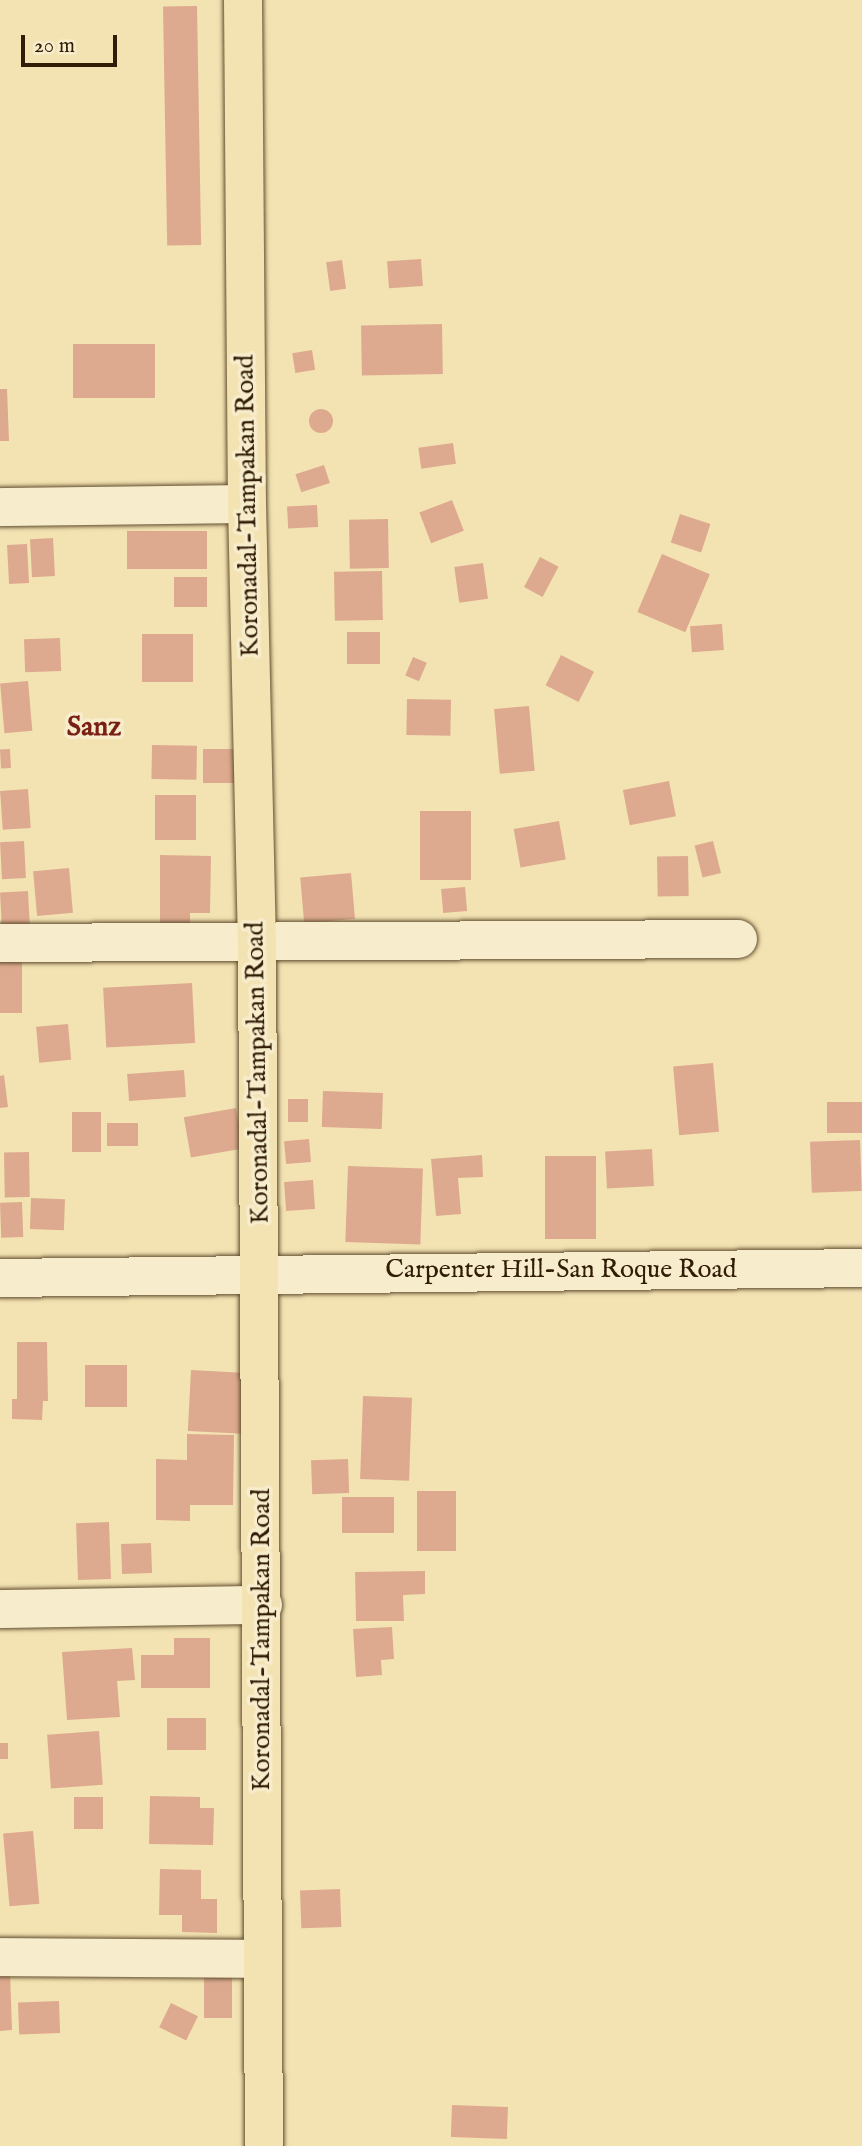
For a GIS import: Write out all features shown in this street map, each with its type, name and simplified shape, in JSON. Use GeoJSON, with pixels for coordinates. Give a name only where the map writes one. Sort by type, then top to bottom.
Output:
{"type":"FeatureCollection","features":[{"type":"Feature","properties":{"kind":"main road","name":"Koronadal-Tampakan Road"},"geometry":{"type":"LineString","coordinates":[[243,0],[247,504],[257,943],[263,1605],[264,2146]]}},
{"type":"Feature","properties":{"kind":"street"},"geometry":{"type":"LineString","coordinates":[[0,507],[247,504]]}},
{"type":"Feature","properties":{"kind":"street"},"geometry":{"type":"LineString","coordinates":[[0,943],[738,939]]}},
{"type":"Feature","properties":{"kind":"street","name":"Carpenter Hill-San Roque Road"},"geometry":{"type":"LineString","coordinates":[[0,1278],[260,1272],[862,1268]]}},
{"type":"Feature","properties":{"kind":"street"},"geometry":{"type":"LineString","coordinates":[[0,1609],[263,1605]]}},
{"type":"Feature","properties":{"kind":"street"},"geometry":{"type":"LineString","coordinates":[[0,1957],[262,1959]]}},
{"type":"Feature","properties":{"kind":"building"},"geometry":{"type":"Polygon","coordinates":[[[197,6],[201,245],[167,246],[163,7],[197,6]]]}},
{"type":"Feature","properties":{"kind":"building"},"geometry":{"type":"Polygon","coordinates":[[[421,259],[423,286],[389,288],[387,261],[421,259]]]}},
{"type":"Feature","properties":{"kind":"building"},"geometry":{"type":"Polygon","coordinates":[[[342,260],[346,289],[330,291],[326,262],[342,260]]]}},
{"type":"Feature","properties":{"kind":"building"},"geometry":{"type":"Polygon","coordinates":[[[442,324],[443,374],[362,375],[361,325],[442,324]]]}},
{"type":"Feature","properties":{"kind":"building"},"geometry":{"type":"Polygon","coordinates":[[[73,344],[155,344],[155,398],[73,398],[73,344]]]}},
{"type":"Feature","properties":{"kind":"building"},"geometry":{"type":"Polygon","coordinates":[[[312,350],[315,370],[295,373],[292,353],[312,350]]]}},
{"type":"Feature","properties":{"kind":"building"},"geometry":{"type":"Polygon","coordinates":[[[0,389],[7,389],[9,441],[0,441],[0,389]]]}},
{"type":"Feature","properties":{"kind":"building"},"geometry":{"type":"Polygon","coordinates":[[[321,409],[330,412],[333,421],[330,430],[321,433],[312,430],[309,421],[312,412],[321,409]]]}},
{"type":"Feature","properties":{"kind":"building"},"geometry":{"type":"Polygon","coordinates":[[[453,443],[456,464],[421,469],[418,448],[453,443]]]}},
{"type":"Feature","properties":{"kind":"building"},"geometry":{"type":"Polygon","coordinates":[[[324,465],[330,483],[301,492],[295,474],[324,465]]]}},
{"type":"Feature","properties":{"kind":"building"},"geometry":{"type":"Polygon","coordinates":[[[452,500],[464,531],[431,543],[419,513],[452,500]]]}},
{"type":"Feature","properties":{"kind":"building"},"geometry":{"type":"Polygon","coordinates":[[[317,505],[318,527],[288,529],[287,507],[317,505]]]}},
{"type":"Feature","properties":{"kind":"building"},"geometry":{"type":"Polygon","coordinates":[[[680,514],[710,524],[701,552],[671,543],[680,514]]]}},
{"type":"Feature","properties":{"kind":"building"},"geometry":{"type":"Polygon","coordinates":[[[388,519],[389,568],[350,569],[349,520],[388,519]]]}},
{"type":"Feature","properties":{"kind":"building"},"geometry":{"type":"Polygon","coordinates":[[[127,531],[207,531],[207,569],[127,569],[127,531]]]}},
{"type":"Feature","properties":{"kind":"building"},"geometry":{"type":"Polygon","coordinates":[[[53,538],[55,576],[32,577],[30,539],[53,538]]]}},
{"type":"Feature","properties":{"kind":"building"},"geometry":{"type":"Polygon","coordinates":[[[27,544],[29,583],[9,584],[7,545],[27,544]]]}},
{"type":"Feature","properties":{"kind":"building"},"geometry":{"type":"Polygon","coordinates":[[[662,554],[710,574],[685,632],[637,612],[662,554]]]}},
{"type":"Feature","properties":{"kind":"building"},"geometry":{"type":"Polygon","coordinates":[[[540,557],[559,567],[543,597],[524,587],[540,557]]]}},
{"type":"Feature","properties":{"kind":"building"},"geometry":{"type":"Polygon","coordinates":[[[483,563],[488,599],[459,603],[454,567],[483,563]]]}},
{"type":"Feature","properties":{"kind":"building"},"geometry":{"type":"Polygon","coordinates":[[[382,571],[383,620],[335,621],[334,572],[382,571]]]}},
{"type":"Feature","properties":{"kind":"building"},"geometry":{"type":"Polygon","coordinates":[[[174,577],[207,577],[207,607],[174,607],[174,577]]]}},
{"type":"Feature","properties":{"kind":"building"},"geometry":{"type":"Polygon","coordinates":[[[722,624],[724,650],[692,652],[690,626],[722,624]]]}},
{"type":"Feature","properties":{"kind":"building"},"geometry":{"type":"Polygon","coordinates":[[[347,632],[380,632],[380,664],[347,664],[347,632]]]}},
{"type":"Feature","properties":{"kind":"building"},"geometry":{"type":"Polygon","coordinates":[[[142,634],[193,634],[193,682],[142,682],[142,634]]]}},
{"type":"Feature","properties":{"kind":"building"},"geometry":{"type":"Polygon","coordinates":[[[60,638],[61,671],[25,672],[24,639],[60,638]]]}},
{"type":"Feature","properties":{"kind":"building"},"geometry":{"type":"Polygon","coordinates":[[[561,655],[594,672],[579,702],[546,685],[561,655]]]}},
{"type":"Feature","properties":{"kind":"building"},"geometry":{"type":"Polygon","coordinates":[[[413,657],[427,663],[419,681],[405,675],[413,657]]]}},
{"type":"Feature","properties":{"kind":"building"},"geometry":{"type":"Polygon","coordinates":[[[28,681],[32,731],[4,733],[0,683],[28,681]]]}},
{"type":"Feature","properties":{"kind":"building"},"geometry":{"type":"Polygon","coordinates":[[[407,699],[451,700],[450,736],[406,735],[407,699]]]}},
{"type":"Feature","properties":{"kind":"building"},"geometry":{"type":"Polygon","coordinates":[[[529,706],[535,771],[500,774],[494,709],[529,706]]]}},
{"type":"Feature","properties":{"kind":"building"},"geometry":{"type":"Polygon","coordinates":[[[152,745],[197,746],[196,780],[151,779],[152,745]]]}},
{"type":"Feature","properties":{"kind":"building"},"geometry":{"type":"Polygon","coordinates":[[[10,749],[11,768],[1,768],[0,750],[10,749]]]}},
{"type":"Feature","properties":{"kind":"building"},"geometry":{"type":"Polygon","coordinates":[[[203,749],[239,749],[239,783],[203,783],[203,749]]]}},
{"type":"Feature","properties":{"kind":"building"},"geometry":{"type":"Polygon","coordinates":[[[669,781],[676,816],[630,825],[623,790],[669,781]]]}},
{"type":"Feature","properties":{"kind":"building"},"geometry":{"type":"Polygon","coordinates":[[[28,789],[31,828],[3,830],[0,791],[28,789]]]}},
{"type":"Feature","properties":{"kind":"building"},"geometry":{"type":"Polygon","coordinates":[[[155,795],[196,795],[196,840],[155,840],[155,795]]]}},
{"type":"Feature","properties":{"kind":"building"},"geometry":{"type":"Polygon","coordinates":[[[420,811],[471,811],[471,880],[420,880],[420,811]]]}},
{"type":"Feature","properties":{"kind":"building"},"geometry":{"type":"Polygon","coordinates":[[[559,821],[566,859],[520,867],[514,829],[559,821]]]}},
{"type":"Feature","properties":{"kind":"building"},"geometry":{"type":"Polygon","coordinates":[[[24,841],[26,878],[2,879],[0,842],[24,841]]]}},
{"type":"Feature","properties":{"kind":"building"},"geometry":{"type":"Polygon","coordinates":[[[713,841],[721,873],[703,878],[695,846],[713,841]]]}},
{"type":"Feature","properties":{"kind":"building"},"geometry":{"type":"Polygon","coordinates":[[[160,855],[211,856],[210,913],[190,913],[190,926],[160,926],[160,855]]]}},
{"type":"Feature","properties":{"kind":"building"},"geometry":{"type":"Polygon","coordinates":[[[688,856],[689,896],[658,897],[657,857],[688,856]]]}},
{"type":"Feature","properties":{"kind":"building"},"geometry":{"type":"Polygon","coordinates":[[[69,868],[73,913],[37,916],[33,871],[69,868]]]}},
{"type":"Feature","properties":{"kind":"building"},"geometry":{"type":"Polygon","coordinates":[[[351,873],[355,919],[304,923],[300,877],[351,873]]]}},
{"type":"Feature","properties":{"kind":"building"},"geometry":{"type":"Polygon","coordinates":[[[465,887],[467,911],[443,913],[441,889],[465,887]]]}},
{"type":"Feature","properties":{"kind":"building"},"geometry":{"type":"Polygon","coordinates":[[[28,891],[30,934],[2,935],[0,892],[28,891]]]}},
{"type":"Feature","properties":{"kind":"building"},"geometry":{"type":"Polygon","coordinates":[[[0,960],[22,960],[22,1013],[0,1013],[0,960]]]}},
{"type":"Feature","properties":{"kind":"building"},"geometry":{"type":"Polygon","coordinates":[[[192,983],[195,1043],[106,1048],[103,988],[192,983]]]}},
{"type":"Feature","properties":{"kind":"building"},"geometry":{"type":"Polygon","coordinates":[[[68,1024],[71,1060],[39,1063],[36,1027],[68,1024]]]}},
{"type":"Feature","properties":{"kind":"building"},"geometry":{"type":"Polygon","coordinates":[[[713,1063],[719,1132],[679,1135],[673,1066],[713,1063]]]}},
{"type":"Feature","properties":{"kind":"building"},"geometry":{"type":"Polygon","coordinates":[[[184,1070],[186,1097],[129,1101],[127,1074],[184,1070]]]}},
{"type":"Feature","properties":{"kind":"building"},"geometry":{"type":"Polygon","coordinates":[[[4,1075],[8,1107],[0,1108],[0,1076],[4,1075]]]}},
{"type":"Feature","properties":{"kind":"building"},"geometry":{"type":"Polygon","coordinates":[[[323,1091],[383,1093],[382,1129],[322,1127],[323,1091]]]}},
{"type":"Feature","properties":{"kind":"building"},"geometry":{"type":"Polygon","coordinates":[[[288,1099],[308,1099],[308,1122],[288,1122],[288,1099]]]}},
{"type":"Feature","properties":{"kind":"building"},"geometry":{"type":"Polygon","coordinates":[[[827,1102],[862,1102],[862,1133],[827,1133],[827,1102]]]}},
{"type":"Feature","properties":{"kind":"building"},"geometry":{"type":"Polygon","coordinates":[[[236,1108],[243,1148],[191,1158],[184,1117],[236,1108]]]}},
{"type":"Feature","properties":{"kind":"building"},"geometry":{"type":"Polygon","coordinates":[[[72,1112],[101,1112],[101,1152],[72,1152],[72,1112]]]}},
{"type":"Feature","properties":{"kind":"building"},"geometry":{"type":"Polygon","coordinates":[[[107,1123],[138,1123],[138,1146],[107,1146],[107,1123]]]}},
{"type":"Feature","properties":{"kind":"building"},"geometry":{"type":"Polygon","coordinates":[[[309,1139],[311,1162],[286,1164],[284,1141],[309,1139]]]}},
{"type":"Feature","properties":{"kind":"building"},"geometry":{"type":"Polygon","coordinates":[[[860,1140],[862,1191],[812,1193],[810,1142],[860,1140]]]}},
{"type":"Feature","properties":{"kind":"building"},"geometry":{"type":"Polygon","coordinates":[[[652,1149],[654,1186],[607,1188],[605,1151],[652,1149]]]}},
{"type":"Feature","properties":{"kind":"building"},"geometry":{"type":"Polygon","coordinates":[[[4,1152],[29,1152],[30,1197],[5,1197],[4,1152]]]}},
{"type":"Feature","properties":{"kind":"building"},"geometry":{"type":"Polygon","coordinates":[[[482,1155],[483,1177],[458,1178],[461,1214],[436,1216],[431,1159],[482,1155]]]}},
{"type":"Feature","properties":{"kind":"building"},"geometry":{"type":"Polygon","coordinates":[[[545,1156],[596,1156],[596,1239],[545,1239],[545,1156]]]}},
{"type":"Feature","properties":{"kind":"building"},"geometry":{"type":"Polygon","coordinates":[[[348,1166],[423,1169],[420,1245],[345,1242],[348,1166]]]}},
{"type":"Feature","properties":{"kind":"building"},"geometry":{"type":"Polygon","coordinates":[[[313,1180],[315,1209],[286,1211],[284,1182],[313,1180]]]}},
{"type":"Feature","properties":{"kind":"building"},"geometry":{"type":"Polygon","coordinates":[[[31,1198],[65,1199],[64,1230],[30,1229],[31,1198]]]}},
{"type":"Feature","properties":{"kind":"building"},"geometry":{"type":"Polygon","coordinates":[[[22,1202],[23,1237],[1,1238],[0,1203],[22,1202]]]}},
{"type":"Feature","properties":{"kind":"building"},"geometry":{"type":"Polygon","coordinates":[[[17,1342],[47,1342],[48,1401],[43,1401],[42,1420],[12,1419],[12,1399],[17,1399],[17,1342]]]}},
{"type":"Feature","properties":{"kind":"building"},"geometry":{"type":"Polygon","coordinates":[[[85,1365],[127,1365],[127,1407],[85,1407],[85,1365]]]}},
{"type":"Feature","properties":{"kind":"building"},"geometry":{"type":"Polygon","coordinates":[[[191,1370],[251,1373],[248,1434],[188,1431],[191,1370]]]}},
{"type":"Feature","properties":{"kind":"building"},"geometry":{"type":"Polygon","coordinates":[[[363,1396],[412,1398],[409,1481],[360,1479],[363,1396]]]}},
{"type":"Feature","properties":{"kind":"building"},"geometry":{"type":"Polygon","coordinates":[[[187,1434],[234,1435],[233,1505],[190,1505],[190,1521],[156,1520],[156,1459],[187,1460],[187,1434]]]}},
{"type":"Feature","properties":{"kind":"building"},"geometry":{"type":"Polygon","coordinates":[[[348,1459],[349,1493],[312,1494],[311,1460],[348,1459]]]}},
{"type":"Feature","properties":{"kind":"building"},"geometry":{"type":"Polygon","coordinates":[[[417,1491],[456,1491],[456,1551],[417,1551],[417,1491]]]}},
{"type":"Feature","properties":{"kind":"building"},"geometry":{"type":"Polygon","coordinates":[[[342,1497],[394,1497],[394,1533],[342,1533],[342,1497]]]}},
{"type":"Feature","properties":{"kind":"building"},"geometry":{"type":"Polygon","coordinates":[[[109,1522],[111,1579],[78,1580],[76,1523],[109,1522]]]}},
{"type":"Feature","properties":{"kind":"building"},"geometry":{"type":"Polygon","coordinates":[[[151,1543],[152,1573],[122,1574],[121,1544],[151,1543]]]}},
{"type":"Feature","properties":{"kind":"building"},"geometry":{"type":"Polygon","coordinates":[[[425,1571],[425,1594],[403,1595],[404,1621],[356,1621],[355,1572],[425,1571]]]}},
{"type":"Feature","properties":{"kind":"building"},"geometry":{"type":"Polygon","coordinates":[[[392,1627],[394,1659],[381,1660],[382,1675],[356,1677],[353,1629],[392,1627]]]}},
{"type":"Feature","properties":{"kind":"building"},"geometry":{"type":"Polygon","coordinates":[[[174,1638],[210,1638],[210,1688],[141,1688],[141,1655],[174,1655],[174,1638]]]}},
{"type":"Feature","properties":{"kind":"building"},"geometry":{"type":"Polygon","coordinates":[[[132,1648],[135,1680],[117,1681],[120,1717],[67,1720],[62,1652],[132,1648]]]}},
{"type":"Feature","properties":{"kind":"building"},"geometry":{"type":"Polygon","coordinates":[[[167,1718],[206,1718],[206,1750],[167,1750],[167,1718]]]}},
{"type":"Feature","properties":{"kind":"building"},"geometry":{"type":"Polygon","coordinates":[[[99,1731],[103,1785],[51,1788],[47,1735],[99,1731]]]}},
{"type":"Feature","properties":{"kind":"building"},"geometry":{"type":"Polygon","coordinates":[[[0,1743],[8,1743],[8,1759],[0,1759],[0,1743]]]}},
{"type":"Feature","properties":{"kind":"building"},"geometry":{"type":"Polygon","coordinates":[[[150,1796],[200,1797],[200,1808],[214,1808],[213,1845],[149,1844],[150,1796]]]}},
{"type":"Feature","properties":{"kind":"building"},"geometry":{"type":"Polygon","coordinates":[[[74,1797],[103,1797],[103,1829],[74,1829],[74,1797]]]}},
{"type":"Feature","properties":{"kind":"building"},"geometry":{"type":"Polygon","coordinates":[[[33,1831],[39,1904],[9,1906],[3,1834],[33,1831]]]}},
{"type":"Feature","properties":{"kind":"building"},"geometry":{"type":"Polygon","coordinates":[[[160,1869],[201,1870],[201,1899],[217,1899],[217,1933],[182,1932],[182,1915],[159,1915],[160,1869]]]}},
{"type":"Feature","properties":{"kind":"building"},"geometry":{"type":"Polygon","coordinates":[[[340,1889],[341,1927],[301,1928],[300,1890],[340,1889]]]}},
{"type":"Feature","properties":{"kind":"building"},"geometry":{"type":"Polygon","coordinates":[[[10,1972],[12,2030],[0,2031],[0,1973],[10,1972]]]}},
{"type":"Feature","properties":{"kind":"building"},"geometry":{"type":"Polygon","coordinates":[[[204,1974],[232,1974],[232,2018],[204,2018],[204,1974]]]}},
{"type":"Feature","properties":{"kind":"building"},"geometry":{"type":"Polygon","coordinates":[[[59,2001],[60,2033],[19,2034],[18,2002],[59,2001]]]}},
{"type":"Feature","properties":{"kind":"building"},"geometry":{"type":"Polygon","coordinates":[[[171,2003],[198,2016],[186,2040],[159,2027],[171,2003]]]}},
{"type":"Feature","properties":{"kind":"building"},"geometry":{"type":"Polygon","coordinates":[[[452,2105],[508,2107],[507,2139],[451,2137],[452,2105]]]}},
{"type":"Feature","properties":{"kind":"district","name":"Sanz"},"geometry":{"type":"Point","coordinates":[94,728]}}]}
